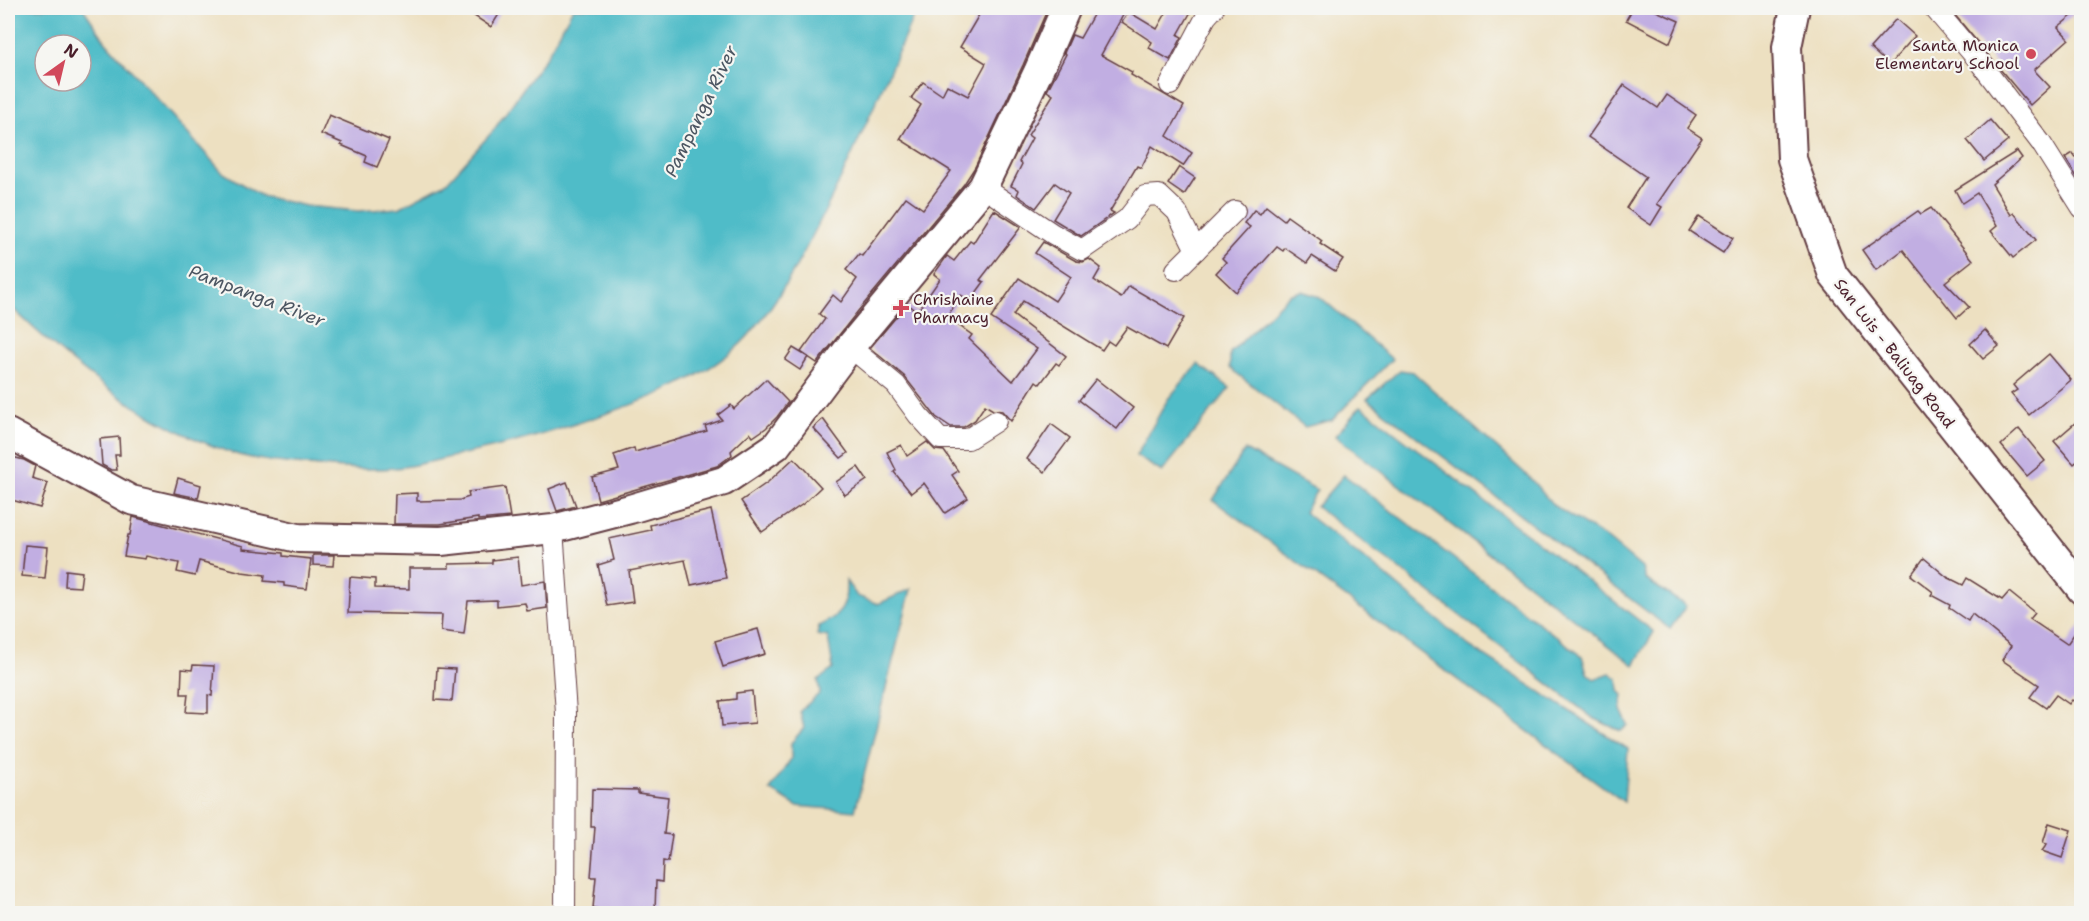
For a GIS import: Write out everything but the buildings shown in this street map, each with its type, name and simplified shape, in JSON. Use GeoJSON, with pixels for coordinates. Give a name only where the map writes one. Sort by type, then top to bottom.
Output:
{"type":"FeatureCollection","features":[{"type":"Feature","properties":{"kind":"main road"},"geometry":{"type":"LineString","coordinates":[[8,433],[131,500],[298,538],[441,541],[553,529],[724,481],[776,446],[850,347],[983,187],[1066,8]]}},
{"type":"Feature","properties":{"kind":"main road","name":"San Luis - Baliuag Road"},"geometry":{"type":"LineString","coordinates":[[1795,8],[1787,47],[1792,159],[1833,275],[2082,590]]}},
{"type":"Feature","properties":{"kind":"street"},"geometry":{"type":"LineString","coordinates":[[1170,85],[1206,17],[1214,8]]}},
{"type":"Feature","properties":{"kind":"street"},"geometry":{"type":"LineString","coordinates":[[1934,8],[1978,60],[2041,143],[2082,208]]}},
{"type":"Feature","properties":{"kind":"street"},"geometry":{"type":"LineString","coordinates":[[983,187],[1053,234],[1082,250],[1126,219],[1145,196],[1159,195],[1178,212],[1196,250]]}},
{"type":"Feature","properties":{"kind":"street"},"geometry":{"type":"LineString","coordinates":[[1176,270],[1235,211]]}},
{"type":"Feature","properties":{"kind":"street"},"geometry":{"type":"LineString","coordinates":[[850,347],[896,385],[918,415],[940,439],[968,439],[996,421]]}},
{"type":"Feature","properties":{"kind":"street"},"geometry":{"type":"LineString","coordinates":[[553,529],[566,713],[565,914]]}},
{"type":"Feature","properties":{"kind":"water","name":"Pampanga River"},"geometry":{"type":"Polygon","coordinates":[[[8,8],[83,8],[106,42],[222,172],[261,196],[306,206],[358,211],[399,208],[446,183],[493,131],[547,55],[573,8],[917,8],[862,134],[809,242],[791,275],[760,322],[731,352],[712,366],[668,390],[620,409],[561,429],[488,449],[395,468],[339,468],[277,462],[229,452],[168,425],[111,390],[32,327],[8,304],[8,8]]]}},
{"type":"Feature","properties":{"kind":"water"},"geometry":{"type":"Polygon","coordinates":[[[1301,291],[1320,297],[1392,359],[1332,420],[1305,427],[1230,368],[1230,353],[1289,295],[1301,291]]]}},
{"type":"Feature","properties":{"kind":"water"},"geometry":{"type":"Polygon","coordinates":[[[1198,364],[1230,388],[1162,472],[1136,456],[1168,399],[1198,364]]]}},
{"type":"Feature","properties":{"kind":"water"},"geometry":{"type":"Polygon","coordinates":[[[1400,370],[1413,372],[1529,477],[1554,506],[1606,538],[1642,568],[1645,579],[1686,606],[1670,629],[1367,399],[1400,370]]]}},
{"type":"Feature","properties":{"kind":"water"},"geometry":{"type":"Polygon","coordinates":[[[1361,406],[1654,632],[1634,665],[1335,436],[1361,406]]]}},
{"type":"Feature","properties":{"kind":"water"},"geometry":{"type":"Polygon","coordinates":[[[1245,450],[1317,490],[1304,512],[1385,575],[1469,646],[1628,749],[1624,802],[1213,500],[1245,450]]]}},
{"type":"Feature","properties":{"kind":"water"},"geometry":{"type":"Polygon","coordinates":[[[1344,475],[1582,656],[1587,673],[1594,679],[1610,673],[1618,679],[1619,691],[1623,695],[1621,710],[1628,725],[1621,731],[1593,718],[1316,507],[1344,475]]]}},
{"type":"Feature","properties":{"kind":"water"},"geometry":{"type":"Polygon","coordinates":[[[846,581],[857,596],[878,604],[911,589],[855,811],[796,806],[770,790],[791,759],[791,743],[804,728],[800,711],[820,693],[818,680],[833,669],[828,637],[817,635],[819,626],[833,618],[842,609],[846,581]]]}},
{"type":"Feature","properties":{"kind":"place","name":"Santa Monica Elementary School"},"geometry":{"type":"Point","coordinates":[2031,54]}},
{"type":"Feature","properties":{"kind":"place","name":"Chrishaine Pharmacy"},"geometry":{"type":"Point","coordinates":[901,308]}}]}
